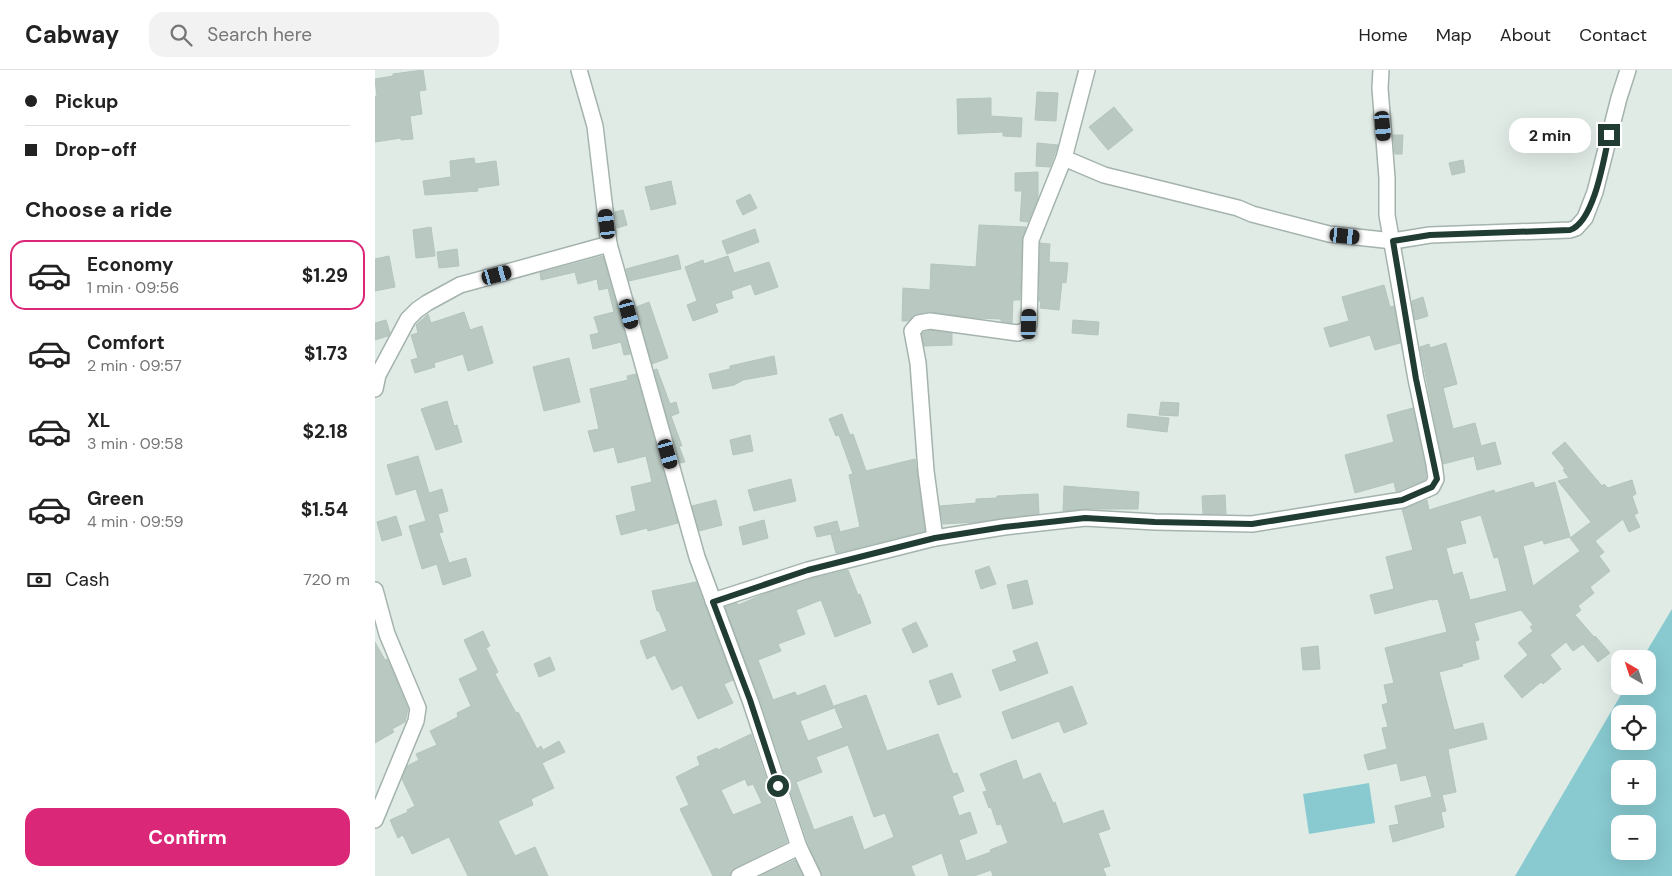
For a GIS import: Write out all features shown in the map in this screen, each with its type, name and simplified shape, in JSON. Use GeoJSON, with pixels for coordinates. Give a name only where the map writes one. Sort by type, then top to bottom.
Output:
{"type":"FeatureCollection","features":[{"type":"Feature","properties":{"kind":"street"},"geometry":{"type":"LineString","coordinates":[[579,70],[595,126],[609,244],[697,557],[750,700],[799,848],[813,876]]}},
{"type":"Feature","properties":{"kind":"street"},"geometry":{"type":"LineString","coordinates":[[935,538],[926,472],[918,363],[913,332],[919,323],[930,321],[1018,333],[1026,330],[1029,324],[1031,240],[1064,158],[1087,70]]}},
{"type":"Feature","properties":{"kind":"street"},"geometry":{"type":"LineString","coordinates":[[713,602],[808,570],[935,538],[1004,527],[1085,518],[1252,524],[1402,500],[1432,487],[1437,479],[1416,379],[1387,215],[1387,178],[1380,88],[1381,70]]}},
{"type":"Feature","properties":{"kind":"street"},"geometry":{"type":"LineString","coordinates":[[1064,158],[1104,175],[1329,234],[1393,241],[1430,235],[1570,230],[1576,228],[1585,218],[1595,192],[1619,98],[1629,70]]}},
{"type":"Feature","properties":{"kind":"street"},"geometry":{"type":"LineString","coordinates":[[375,389],[378,375],[408,319],[427,303],[460,285],[609,244]]}},
{"type":"Feature","properties":{"kind":"street"},"geometry":{"type":"LineString","coordinates":[[375,590],[387,634],[418,708],[416,721],[375,820]]}},
{"type":"Feature","properties":{"kind":"street"},"geometry":{"type":"LineString","coordinates":[[739,876],[799,848]]}},
{"type":"Feature","properties":{"kind":"water"},"geometry":{"type":"Polygon","coordinates":[[[1672,609],[1672,876],[1515,876],[1611,712],[1611,750],[1656,750],[1656,705],[1615,705],[1621,695],[1656,695],[1656,650],[1647,650],[1672,609]]]}},
{"type":"Feature","properties":{"kind":"water"},"geometry":{"type":"Polygon","coordinates":[[[1369,783],[1375,823],[1309,834],[1303,794],[1369,783]]]}},
{"type":"Feature","properties":{"kind":"building"},"geometry":{"type":"Polygon","coordinates":[[[423,70],[426,90],[419,91],[422,114],[410,116],[413,139],[401,140],[401,138],[375,142],[375,97],[377,96],[375,79],[393,76],[393,74],[423,70]]]}},
{"type":"Feature","properties":{"kind":"building"},"geometry":{"type":"Polygon","coordinates":[[[1037,92],[1058,93],[1056,121],[1035,120],[1037,92]]]}},
{"type":"Feature","properties":{"kind":"building"},"geometry":{"type":"Polygon","coordinates":[[[991,98],[991,116],[1022,118],[1021,137],[1003,136],[1003,132],[958,134],[957,99],[991,98]]]}},
{"type":"Feature","properties":{"kind":"building"},"geometry":{"type":"Polygon","coordinates":[[[1114,107],[1133,130],[1108,150],[1089,127],[1114,107]]]}},
{"type":"Feature","properties":{"kind":"building"},"geometry":{"type":"Polygon","coordinates":[[[1393,135],[1403,135],[1402,154],[1395,154],[1393,135]]]}},
{"type":"Feature","properties":{"kind":"building"},"geometry":{"type":"Polygon","coordinates":[[[1037,143],[1058,145],[1050,167],[1036,166],[1037,143]]]}},
{"type":"Feature","properties":{"kind":"building"},"geometry":{"type":"Polygon","coordinates":[[[474,158],[475,164],[496,161],[499,185],[477,188],[478,191],[425,195],[423,181],[451,177],[450,161],[474,158]]]}},
{"type":"Feature","properties":{"kind":"building"},"geometry":{"type":"Polygon","coordinates":[[[1463,160],[1465,172],[1452,175],[1449,163],[1463,160]]]}},
{"type":"Feature","properties":{"kind":"building"},"geometry":{"type":"Polygon","coordinates":[[[1038,172],[1038,198],[1028,222],[1020,221],[1022,191],[1015,191],[1015,173],[1038,172]]]}},
{"type":"Feature","properties":{"kind":"building"},"geometry":{"type":"Polygon","coordinates":[[[671,181],[676,204],[651,210],[645,187],[671,181]]]}},
{"type":"Feature","properties":{"kind":"building"},"geometry":{"type":"Polygon","coordinates":[[[750,194],[757,208],[743,215],[736,201],[750,194]]]}},
{"type":"Feature","properties":{"kind":"building"},"geometry":{"type":"Polygon","coordinates":[[[623,210],[627,225],[617,228],[615,212],[623,210]]]}},
{"type":"Feature","properties":{"kind":"building"},"geometry":{"type":"Polygon","coordinates":[[[979,225],[1026,227],[1022,240],[1020,300],[1013,300],[1012,323],[1001,321],[1001,319],[931,312],[917,314],[908,321],[902,321],[903,288],[930,290],[931,264],[976,267],[979,225]]]}},
{"type":"Feature","properties":{"kind":"building"},"geometry":{"type":"Polygon","coordinates":[[[431,227],[435,256],[416,258],[413,230],[431,227]]]}},
{"type":"Feature","properties":{"kind":"building"},"geometry":{"type":"Polygon","coordinates":[[[755,229],[759,242],[727,254],[722,241],[755,229]]]}},
{"type":"Feature","properties":{"kind":"building"},"geometry":{"type":"Polygon","coordinates":[[[1040,243],[1050,244],[1049,262],[1068,263],[1066,283],[1062,282],[1059,310],[1040,308],[1040,243]]]}},
{"type":"Feature","properties":{"kind":"building"},"geometry":{"type":"Polygon","coordinates":[[[457,249],[459,266],[439,268],[437,252],[457,249]]]}},
{"type":"Feature","properties":{"kind":"building"},"geometry":{"type":"Polygon","coordinates":[[[678,255],[681,269],[629,281],[626,269],[678,255]]]}},
{"type":"Feature","properties":{"kind":"building"},"geometry":{"type":"Polygon","coordinates":[[[389,256],[395,287],[375,291],[375,259],[389,256]]]}},
{"type":"Feature","properties":{"kind":"building"},"geometry":{"type":"Polygon","coordinates":[[[603,256],[630,354],[624,355],[621,342],[593,349],[590,335],[599,333],[594,317],[614,312],[608,288],[599,290],[597,279],[578,284],[575,272],[541,280],[540,273],[603,256]]]}},
{"type":"Feature","properties":{"kind":"building"},"geometry":{"type":"Polygon","coordinates":[[[728,256],[734,273],[769,262],[778,287],[755,295],[751,284],[731,291],[733,298],[715,304],[718,312],[693,321],[687,305],[697,301],[685,267],[703,260],[704,264],[728,256]]]}},
{"type":"Feature","properties":{"kind":"building"},"geometry":{"type":"Polygon","coordinates":[[[1384,285],[1390,307],[1394,306],[1400,343],[1375,350],[1370,335],[1330,347],[1324,328],[1349,321],[1342,297],[1384,285]]]}},
{"type":"Feature","properties":{"kind":"building"},"geometry":{"type":"Polygon","coordinates":[[[1423,297],[1428,316],[1415,320],[1412,301],[1423,297]]]}},
{"type":"Feature","properties":{"kind":"building"},"geometry":{"type":"Polygon","coordinates":[[[649,302],[668,358],[652,364],[636,307],[649,302]]]}},
{"type":"Feature","properties":{"kind":"building"},"geometry":{"type":"Polygon","coordinates":[[[464,312],[470,330],[482,326],[493,363],[468,371],[463,354],[434,363],[435,367],[415,373],[411,360],[418,358],[411,335],[418,333],[416,325],[428,314],[431,323],[464,312]]]}},
{"type":"Feature","properties":{"kind":"building"},"geometry":{"type":"Polygon","coordinates":[[[386,320],[390,333],[388,336],[375,340],[375,323],[386,320]]]}},
{"type":"Feature","properties":{"kind":"building"},"geometry":{"type":"Polygon","coordinates":[[[1073,320],[1099,322],[1098,335],[1072,333],[1073,320]]]}},
{"type":"Feature","properties":{"kind":"building"},"geometry":{"type":"Polygon","coordinates":[[[930,330],[952,333],[952,345],[924,346],[922,334],[930,330]]]}},
{"type":"Feature","properties":{"kind":"building"},"geometry":{"type":"Polygon","coordinates":[[[1446,343],[1457,384],[1443,388],[1453,429],[1475,423],[1481,446],[1495,442],[1501,464],[1477,470],[1474,456],[1443,464],[1420,347],[1429,344],[1430,348],[1446,343]]]}},
{"type":"Feature","properties":{"kind":"building"},"geometry":{"type":"Polygon","coordinates":[[[774,356],[777,374],[743,380],[734,385],[713,389],[709,374],[730,369],[730,366],[774,356]]]}},
{"type":"Feature","properties":{"kind":"building"},"geometry":{"type":"Polygon","coordinates":[[[569,358],[580,402],[544,411],[533,367],[569,358]]]}},
{"type":"Feature","properties":{"kind":"building"},"geometry":{"type":"Polygon","coordinates":[[[657,369],[670,404],[676,402],[679,413],[671,416],[682,446],[679,446],[685,462],[680,463],[654,370],[657,369]]]}},
{"type":"Feature","properties":{"kind":"building"},"geometry":{"type":"Polygon","coordinates":[[[636,374],[678,523],[648,531],[647,528],[621,535],[616,516],[636,511],[631,487],[652,482],[646,456],[618,463],[614,447],[594,452],[588,431],[599,429],[590,389],[628,380],[627,376],[636,374]]]}},
{"type":"Feature","properties":{"kind":"building"},"geometry":{"type":"Polygon","coordinates":[[[447,401],[454,426],[457,425],[462,442],[436,450],[421,409],[447,401]]]}},
{"type":"Feature","properties":{"kind":"building"},"geometry":{"type":"Polygon","coordinates":[[[1161,402],[1179,403],[1178,416],[1159,415],[1161,402]]]}},
{"type":"Feature","properties":{"kind":"building"},"geometry":{"type":"Polygon","coordinates":[[[1413,408],[1425,466],[1425,480],[1399,491],[1396,491],[1394,482],[1355,493],[1345,455],[1394,442],[1387,415],[1413,408]]]}},
{"type":"Feature","properties":{"kind":"building"},"geometry":{"type":"Polygon","coordinates":[[[842,414],[850,435],[853,434],[866,471],[915,459],[925,531],[836,553],[831,534],[860,527],[849,475],[853,474],[839,435],[836,436],[829,419],[842,414]]]}},
{"type":"Feature","properties":{"kind":"building"},"geometry":{"type":"Polygon","coordinates":[[[1128,414],[1169,418],[1167,432],[1127,427],[1128,414]]]}},
{"type":"Feature","properties":{"kind":"building"},"geometry":{"type":"Polygon","coordinates":[[[750,435],[753,451],[733,455],[730,440],[750,435]]]}},
{"type":"Feature","properties":{"kind":"building"},"geometry":{"type":"Polygon","coordinates":[[[1565,442],[1602,486],[1604,484],[1608,488],[1632,480],[1636,494],[1632,496],[1638,513],[1634,515],[1640,527],[1629,532],[1623,519],[1595,541],[1604,552],[1599,556],[1610,571],[1590,587],[1594,593],[1578,606],[1581,610],[1575,615],[1610,653],[1598,662],[1583,644],[1573,651],[1566,642],[1550,655],[1561,669],[1543,684],[1541,682],[1522,698],[1504,676],[1528,655],[1518,643],[1533,631],[1530,627],[1533,625],[1521,610],[1474,623],[1479,640],[1475,641],[1479,659],[1462,664],[1463,666],[1439,672],[1454,730],[1483,723],[1487,739],[1448,749],[1456,792],[1442,795],[1446,811],[1441,812],[1444,827],[1393,842],[1389,826],[1399,824],[1395,806],[1432,797],[1426,775],[1401,781],[1397,763],[1368,770],[1364,755],[1387,749],[1382,728],[1388,727],[1382,705],[1388,703],[1384,685],[1394,683],[1385,648],[1447,632],[1438,599],[1375,614],[1370,595],[1394,589],[1386,557],[1413,550],[1402,509],[1427,500],[1429,510],[1494,490],[1495,493],[1533,482],[1535,488],[1555,482],[1570,537],[1544,544],[1543,540],[1523,546],[1533,586],[1580,551],[1570,538],[1591,522],[1558,481],[1569,478],[1563,470],[1565,469],[1552,453],[1565,442]],[[1481,515],[1460,521],[1466,543],[1446,548],[1453,575],[1462,572],[1470,600],[1507,591],[1498,557],[1494,558],[1481,515]]]}},
{"type":"Feature","properties":{"kind":"building"},"geometry":{"type":"Polygon","coordinates":[[[418,456],[429,493],[442,489],[448,511],[438,514],[443,532],[439,533],[449,563],[466,558],[471,576],[443,585],[437,564],[422,569],[409,526],[426,521],[416,489],[396,495],[387,465],[418,456]]]}},
{"type":"Feature","properties":{"kind":"building"},"geometry":{"type":"Polygon","coordinates":[[[791,479],[796,501],[754,511],[748,490],[791,479]]]}},
{"type":"Feature","properties":{"kind":"building"},"geometry":{"type":"Polygon","coordinates":[[[1064,486],[1139,492],[1138,509],[1063,511],[1064,486]]]}},
{"type":"Feature","properties":{"kind":"building"},"geometry":{"type":"Polygon","coordinates":[[[1038,494],[1039,514],[977,522],[943,524],[940,506],[976,503],[976,499],[997,498],[997,496],[1038,494]]]}},
{"type":"Feature","properties":{"kind":"building"},"geometry":{"type":"Polygon","coordinates":[[[1225,495],[1226,514],[1203,514],[1202,496],[1225,495]]]}},
{"type":"Feature","properties":{"kind":"building"},"geometry":{"type":"Polygon","coordinates":[[[716,500],[722,525],[699,531],[692,506],[716,500]]]}},
{"type":"Feature","properties":{"kind":"building"},"geometry":{"type":"Polygon","coordinates":[[[396,516],[402,535],[382,541],[377,522],[396,516]]]}},
{"type":"Feature","properties":{"kind":"building"},"geometry":{"type":"Polygon","coordinates":[[[764,520],[768,538],[743,545],[739,527],[764,520]]]}},
{"type":"Feature","properties":{"kind":"building"},"geometry":{"type":"Polygon","coordinates":[[[837,521],[840,532],[817,537],[814,527],[837,521]]]}},
{"type":"Feature","properties":{"kind":"building"},"geometry":{"type":"Polygon","coordinates":[[[989,566],[996,584],[981,589],[975,571],[989,566]]]}},
{"type":"Feature","properties":{"kind":"building"},"geometry":{"type":"Polygon","coordinates":[[[848,570],[871,623],[835,637],[821,600],[796,610],[805,634],[778,644],[781,651],[758,660],[773,700],[795,692],[797,696],[825,685],[834,708],[800,721],[808,741],[843,728],[834,706],[866,695],[887,751],[938,734],[953,774],[957,773],[964,791],[952,796],[959,816],[970,812],[977,833],[959,840],[966,861],[991,852],[990,850],[1008,843],[1001,824],[997,825],[991,807],[989,808],[983,792],[987,791],[980,774],[1016,760],[1023,780],[1040,773],[1053,803],[1055,802],[1063,824],[1103,810],[1110,829],[1098,833],[1110,866],[1103,868],[1106,876],[993,876],[991,870],[974,876],[949,876],[942,853],[911,866],[915,876],[822,876],[808,843],[759,697],[725,607],[737,603],[738,605],[767,593],[848,570]],[[848,745],[816,757],[822,772],[796,782],[814,830],[852,816],[864,850],[894,837],[885,813],[874,817],[848,745]]]}},
{"type":"Feature","properties":{"kind":"building"},"geometry":{"type":"Polygon","coordinates":[[[1027,580],[1033,604],[1013,609],[1007,585],[1027,580]]]}},
{"type":"Feature","properties":{"kind":"building"},"geometry":{"type":"Polygon","coordinates":[[[696,582],[733,680],[724,684],[733,703],[698,719],[682,685],[672,690],[655,655],[647,659],[640,641],[667,631],[659,611],[657,611],[652,591],[696,582]]]}},
{"type":"Feature","properties":{"kind":"building"},"geometry":{"type":"Polygon","coordinates":[[[916,622],[928,646],[913,653],[902,629],[916,622]]]}},
{"type":"Feature","properties":{"kind":"building"},"geometry":{"type":"Polygon","coordinates":[[[483,631],[490,646],[486,648],[498,672],[495,674],[516,713],[518,712],[537,749],[541,746],[543,750],[559,741],[565,752],[542,763],[554,788],[531,799],[533,805],[498,821],[515,856],[535,847],[548,876],[468,876],[449,837],[412,854],[403,835],[398,838],[390,820],[408,812],[407,810],[415,806],[402,779],[407,766],[419,760],[416,754],[437,745],[430,731],[458,717],[457,713],[471,706],[459,679],[478,670],[464,640],[483,631]]]}},
{"type":"Feature","properties":{"kind":"building"},"geometry":{"type":"Polygon","coordinates":[[[375,642],[390,665],[408,709],[405,722],[392,729],[394,732],[375,743],[375,642]]]}},
{"type":"Feature","properties":{"kind":"building"},"geometry":{"type":"Polygon","coordinates":[[[1037,642],[1048,673],[1000,691],[992,670],[1017,661],[1013,651],[1037,642]]]}},
{"type":"Feature","properties":{"kind":"building"},"geometry":{"type":"Polygon","coordinates":[[[1318,646],[1320,669],[1303,670],[1301,648],[1318,646]]]}},
{"type":"Feature","properties":{"kind":"building"},"geometry":{"type":"Polygon","coordinates":[[[550,657],[555,670],[539,677],[534,664],[550,657]]]}},
{"type":"Feature","properties":{"kind":"building"},"geometry":{"type":"Polygon","coordinates":[[[952,673],[961,697],[938,705],[929,681],[952,673]]]}},
{"type":"Feature","properties":{"kind":"building"},"geometry":{"type":"Polygon","coordinates":[[[1072,686],[1087,724],[1064,733],[1059,721],[1012,739],[1002,712],[1072,686]]]}},
{"type":"Feature","properties":{"kind":"building"},"geometry":{"type":"Polygon","coordinates":[[[751,734],[787,842],[735,868],[731,871],[730,876],[713,876],[680,809],[689,805],[676,777],[700,765],[697,757],[717,748],[718,750],[751,734]],[[745,779],[721,790],[733,815],[762,803],[753,784],[748,786],[745,779]]]}},
{"type":"Feature","properties":{"kind":"building"},"geometry":{"type":"Polygon","coordinates":[[[795,860],[803,876],[761,876],[795,860]]]}},
{"type":"Feature","properties":{"kind":"route"},"geometry":{"type":"LineString","coordinates":[[778,786],[750,700],[713,602],[808,570],[935,538],[1004,527],[1085,518],[1252,524],[1402,500],[1432,487],[1437,479],[1416,379],[1393,241],[1430,235],[1570,230],[1576,228],[1585,218],[1595,192],[1609,135]]}}]}
